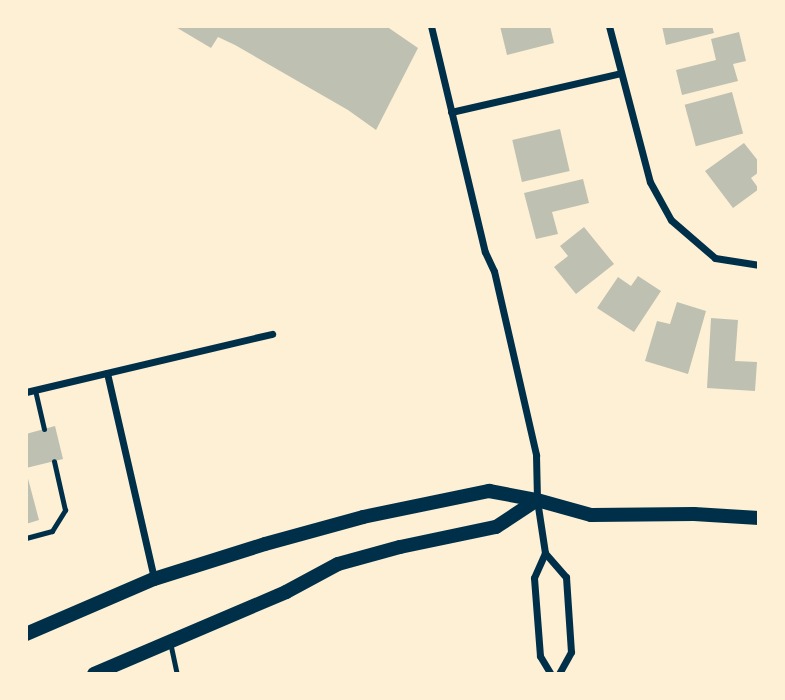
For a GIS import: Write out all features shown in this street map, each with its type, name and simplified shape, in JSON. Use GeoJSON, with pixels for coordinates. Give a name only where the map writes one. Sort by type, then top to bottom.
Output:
{"type":"FeatureCollection","features":[{"type":"Feature","properties":{"kind":"main road"},"geometry":{"type":"LineString","coordinates":[[26,634],[154,579],[265,544],[376,514],[489,491],[537,500],[591,515],[694,514],[759,518]]}},
{"type":"Feature","properties":{"kind":"main road"},"geometry":{"type":"LineString","coordinates":[[94,674],[286,592],[338,564],[400,547],[496,527],[537,500]]}},
{"type":"Feature","properties":{"kind":"street"},"geometry":{"type":"LineString","coordinates":[[431,26],[485,251],[494,271],[536,454],[537,500],[545,553],[534,578],[540,656],[551,674]]}},
{"type":"Feature","properties":{"kind":"street"},"geometry":{"type":"LineString","coordinates":[[609,26],[650,183],[671,220],[715,258],[759,265]]}},
{"type":"Feature","properties":{"kind":"street"},"geometry":{"type":"LineString","coordinates":[[451,111],[621,72]]}},
{"type":"Feature","properties":{"kind":"street"},"geometry":{"type":"LineString","coordinates":[[30,391],[272,334]]}},
{"type":"Feature","properties":{"kind":"street"},"geometry":{"type":"LineString","coordinates":[[107,373],[154,579]]}},
{"type":"Feature","properties":{"kind":"street"},"geometry":{"type":"LineString","coordinates":[[545,553],[566,577],[571,652],[559,674]]}},
{"type":"Feature","properties":{"kind":"lane"},"geometry":{"type":"LineString","coordinates":[[30,391],[44,429]]}},
{"type":"Feature","properties":{"kind":"lane"},"geometry":{"type":"LineString","coordinates":[[26,538],[52,531],[65,510],[54,461]]}},
{"type":"Feature","properties":{"kind":"lane"},"geometry":{"type":"LineString","coordinates":[[170,642],[177,674]]}},
{"type":"Feature","properties":{"kind":"building"},"geometry":{"type":"Polygon","coordinates":[[[174,26],[386,26],[418,48],[376,130],[348,110],[235,45],[218,37],[211,48],[174,26]]]}},
{"type":"Feature","properties":{"kind":"building"},"geometry":{"type":"Polygon","coordinates":[[[500,26],[550,26],[554,43],[507,55],[500,26]]]}},
{"type":"Feature","properties":{"kind":"building"},"geometry":{"type":"Polygon","coordinates":[[[662,26],[712,26],[714,33],[666,45],[662,26]]]}},
{"type":"Feature","properties":{"kind":"building"},"geometry":{"type":"Polygon","coordinates":[[[739,32],[746,61],[733,64],[738,81],[682,95],[676,70],[716,60],[711,39],[739,32]]]}},
{"type":"Feature","properties":{"kind":"building"},"geometry":{"type":"Polygon","coordinates":[[[732,92],[743,134],[696,146],[685,105],[732,92]]]}},
{"type":"Feature","properties":{"kind":"building"},"geometry":{"type":"Polygon","coordinates":[[[560,129],[570,171],[522,182],[512,140],[560,129]]]}},
{"type":"Feature","properties":{"kind":"building"},"geometry":{"type":"Polygon","coordinates":[[[744,143],[759,162],[759,172],[751,178],[759,189],[733,208],[705,171],[744,143]]]}},
{"type":"Feature","properties":{"kind":"building"},"geometry":{"type":"Polygon","coordinates":[[[583,179],[589,203],[552,212],[558,234],[536,239],[524,193],[583,179]]]}},
{"type":"Feature","properties":{"kind":"building"},"geometry":{"type":"Polygon","coordinates":[[[584,227],[614,264],[576,294],[554,267],[568,256],[560,246],[584,227]]]}},
{"type":"Feature","properties":{"kind":"building"},"geometry":{"type":"Polygon","coordinates":[[[638,276],[661,291],[634,332],[597,308],[618,277],[631,286],[638,276]]]}},
{"type":"Feature","properties":{"kind":"building"},"geometry":{"type":"Polygon","coordinates":[[[677,302],[706,311],[688,374],[645,361],[657,321],[670,324],[677,302]]]}},
{"type":"Feature","properties":{"kind":"building"},"geometry":{"type":"Polygon","coordinates":[[[711,318],[738,320],[735,361],[757,362],[755,391],[707,388],[711,318]]]}},
{"type":"Feature","properties":{"kind":"building"},"geometry":{"type":"Polygon","coordinates":[[[55,426],[63,459],[26,468],[26,434],[55,426]]]}},
{"type":"Feature","properties":{"kind":"building"},"geometry":{"type":"Polygon","coordinates":[[[26,471],[39,520],[26,524],[26,471]]]}}]}
